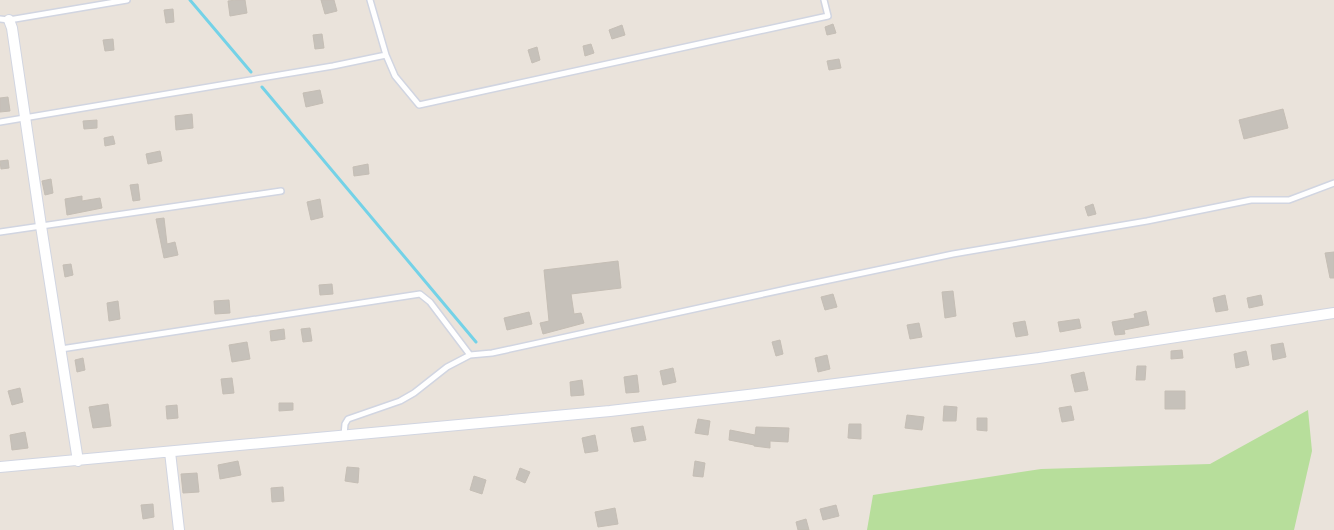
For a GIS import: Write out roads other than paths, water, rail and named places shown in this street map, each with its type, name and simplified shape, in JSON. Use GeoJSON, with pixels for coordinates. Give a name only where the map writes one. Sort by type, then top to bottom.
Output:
{"type":"FeatureCollection","features":[{"type":"Feature","properties":{"kind":"street"},"geometry":{"type":"LineString","coordinates":[[5,20],[12,28],[78,461]]}},
{"type":"Feature","properties":{"kind":"street"},"geometry":{"type":"LineString","coordinates":[[0,468],[610,411],[757,394],[1039,358],[1334,313]]}},
{"type":"Feature","properties":{"kind":"street"},"geometry":{"type":"LineString","coordinates":[[170,452],[179,530]]}},
{"type":"Feature","properties":{"kind":"lane"},"geometry":{"type":"LineString","coordinates":[[5,20],[127,0]]}},
{"type":"Feature","properties":{"kind":"lane"},"geometry":{"type":"LineString","coordinates":[[370,0],[386,56],[395,76],[419,105],[828,16],[824,0]]}},
{"type":"Feature","properties":{"kind":"lane"},"geometry":{"type":"LineString","coordinates":[[0,122],[386,56]]}},
{"type":"Feature","properties":{"kind":"lane"},"geometry":{"type":"LineString","coordinates":[[344,435],[348,419],[414,394],[447,366],[470,355],[492,353],[954,254],[1147,221],[1251,200],[1289,200],[1334,183]]}},
{"type":"Feature","properties":{"kind":"lane"},"geometry":{"type":"LineString","coordinates":[[0,232],[281,191]]}},
{"type":"Feature","properties":{"kind":"lane"},"geometry":{"type":"LineString","coordinates":[[61,349],[420,294],[430,302],[470,355]]}},
{"type":"Feature","properties":{"kind":"waterway"},"geometry":{"type":"LineString","coordinates":[[190,0],[251,72]]}},
{"type":"Feature","properties":{"kind":"waterway"},"geometry":{"type":"LineString","coordinates":[[262,87],[476,342]]}}]}
